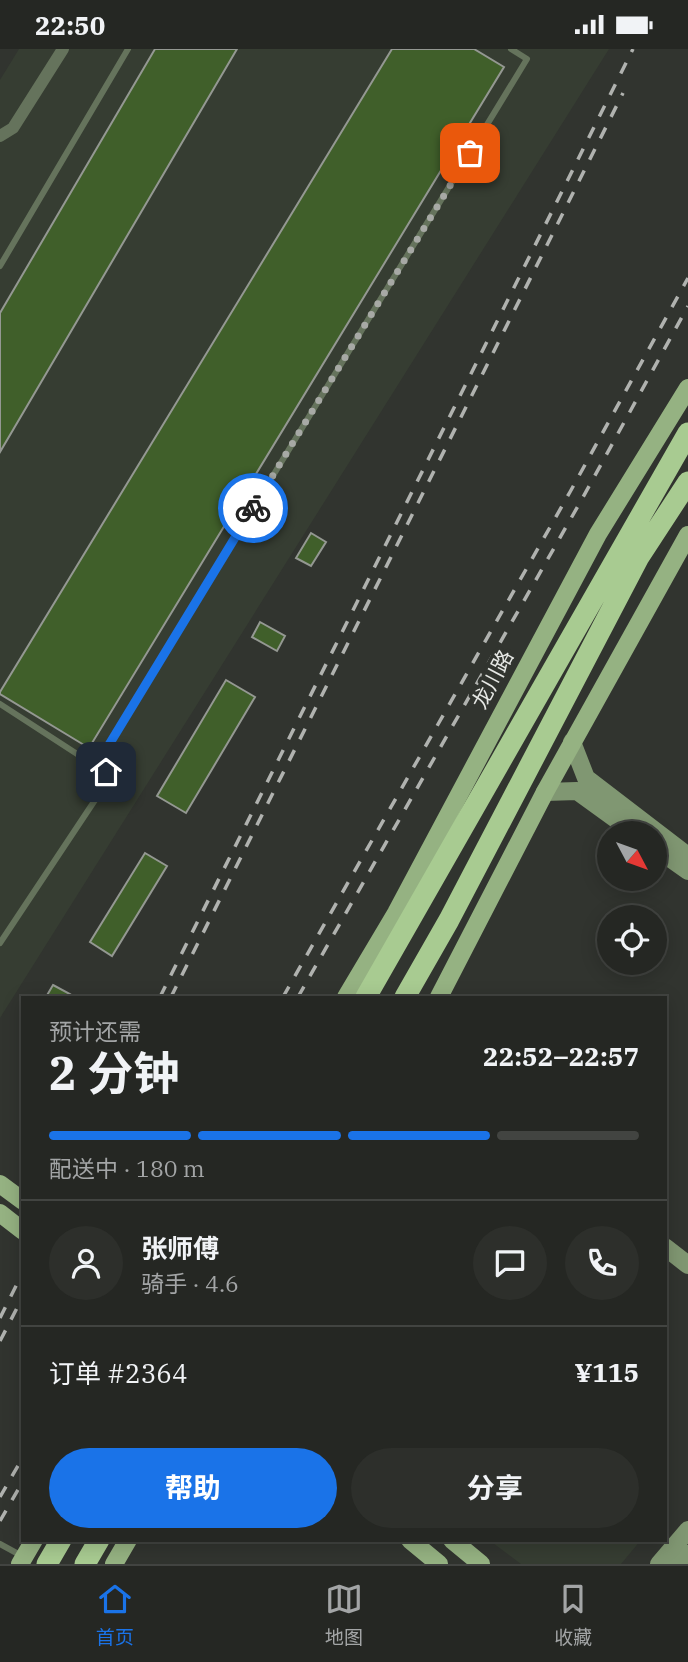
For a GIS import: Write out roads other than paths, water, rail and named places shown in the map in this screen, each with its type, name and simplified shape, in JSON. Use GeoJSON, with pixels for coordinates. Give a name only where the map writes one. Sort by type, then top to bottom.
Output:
{"type":"FeatureCollection","features":[{"type":"Feature","properties":{"kind":"highway"},"geometry":{"type":"LineString","coordinates":[[367,996],[688,433]]}},
{"type":"Feature","properties":{"kind":"highway"},"geometry":{"type":"LineString","coordinates":[[406,996],[449,920],[639,557],[688,482]]}},
{"type":"Feature","properties":{"kind":"highway"},"geometry":{"type":"LineString","coordinates":[[47,1564],[60,1542]]}},
{"type":"Feature","properties":{"kind":"highway"},"geometry":{"type":"LineString","coordinates":[[85,1564],[98,1542]]}},
{"type":"Feature","properties":{"kind":"main road","name":"龙川路"},"geometry":{"type":"LineString","coordinates":[[347,996],[396,913],[598,534],[688,388]]}},
{"type":"Feature","properties":{"kind":"main road"},"geometry":{"type":"LineString","coordinates":[[440,996],[545,792],[688,535]]}},
{"type":"Feature","properties":{"kind":"main road"},"geometry":{"type":"LineString","coordinates":[[0,1184],[21,1200]]}},
{"type":"Feature","properties":{"kind":"main road"},"geometry":{"type":"LineString","coordinates":[[0,1213],[21,1229]]}},
{"type":"Feature","properties":{"kind":"main road"},"geometry":{"type":"LineString","coordinates":[[22,1560],[33,1542]]}},
{"type":"Feature","properties":{"kind":"main road"},"geometry":{"type":"LineString","coordinates":[[114,1564],[127,1542]]}},
{"type":"Feature","properties":{"kind":"main road"},"geometry":{"type":"LineString","coordinates":[[412,1542],[439,1564]]}},
{"type":"Feature","properties":{"kind":"main road"},"geometry":{"type":"LineString","coordinates":[[454,1542],[481,1564]]}},
{"type":"Feature","properties":{"kind":"street"},"geometry":{"type":"LineString","coordinates":[[0,136],[13,128],[63,49]]}},
{"type":"Feature","properties":{"kind":"street"},"geometry":{"type":"LineString","coordinates":[[572,742],[586,778],[688,856]]}},
{"type":"Feature","properties":{"kind":"street"},"geometry":{"type":"LineString","coordinates":[[545,792],[577,791],[618,821]]}},
{"type":"Feature","properties":{"kind":"street"},"geometry":{"type":"LineString","coordinates":[[667,856],[688,871]]}},
{"type":"Feature","properties":{"kind":"street"},"geometry":{"type":"LineString","coordinates":[[667,1236],[688,1253]]}},
{"type":"Feature","properties":{"kind":"street"},"geometry":{"type":"LineString","coordinates":[[667,1249],[688,1265]]}},
{"type":"Feature","properties":{"kind":"street"},"geometry":{"type":"LineString","coordinates":[[659,1564],[688,1530]]}},
{"type":"Feature","properties":{"kind":"street"},"geometry":{"type":"LineString","coordinates":[[679,1564],[688,1554]]}},
{"type":"Feature","properties":{"kind":"lane"},"geometry":{"type":"LineString","coordinates":[[0,266],[128,49]]}},
{"type":"Feature","properties":{"kind":"lane"},"geometry":{"type":"LineString","coordinates":[[96,766],[527,59],[512,49]]}},
{"type":"Feature","properties":{"kind":"lane"},"geometry":{"type":"LineString","coordinates":[[0,943],[111,776],[1,706]]}},
{"type":"Feature","properties":{"kind":"lane"},"geometry":{"type":"LineString","coordinates":[[0,1544],[22,1560]]}},
{"type":"Feature","properties":{"kind":"railway"},"geometry":{"type":"LineString","coordinates":[[160,996],[633,49]]}},
{"type":"Feature","properties":{"kind":"railway"},"geometry":{"type":"LineString","coordinates":[[172,996],[623,93]]}},
{"type":"Feature","properties":{"kind":"railway"},"geometry":{"type":"LineString","coordinates":[[284,996],[570,492],[688,278]]}},
{"type":"Feature","properties":{"kind":"railway"},"geometry":{"type":"LineString","coordinates":[[299,996],[582,499],[688,306]]}},
{"type":"Feature","properties":{"kind":"railway"},"geometry":{"type":"LineString","coordinates":[[0,1318],[21,1276]]}},
{"type":"Feature","properties":{"kind":"railway"},"geometry":{"type":"LineString","coordinates":[[0,1341],[17,1308]]}},
{"type":"Feature","properties":{"kind":"railway"},"geometry":{"type":"LineString","coordinates":[[0,1497],[21,1460]]}},
{"type":"Feature","properties":{"kind":"railway"},"geometry":{"type":"LineString","coordinates":[[0,1521],[21,1484]]}}]}
